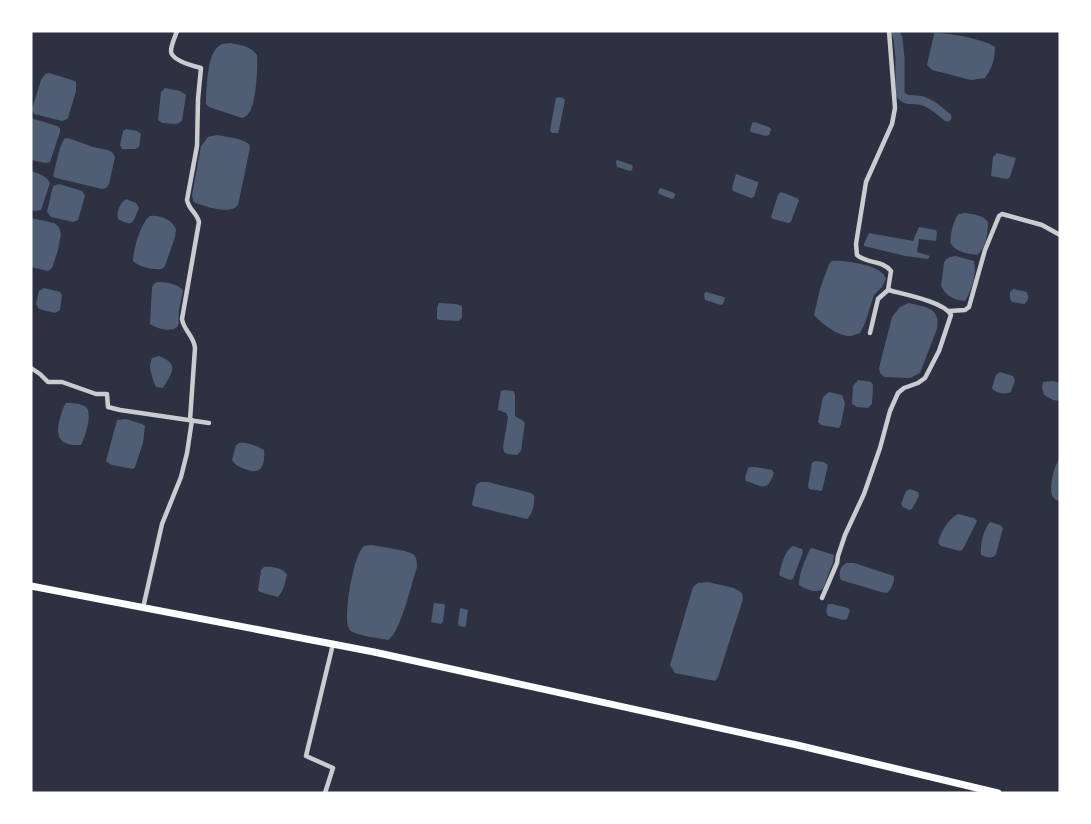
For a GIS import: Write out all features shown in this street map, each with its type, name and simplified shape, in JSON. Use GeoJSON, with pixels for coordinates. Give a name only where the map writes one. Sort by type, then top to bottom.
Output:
{"type":"FeatureCollection","features":[{"type":"Feature","properties":{"kind":"main road"},"geometry":{"type":"LineString","coordinates":[[31,586],[374,652],[797,745],[998,793]]}},
{"type":"Feature","properties":{"kind":"street"},"geometry":{"type":"LineString","coordinates":[[143,608],[162,524],[181,476],[188,446],[191,420],[195,348],[194,341],[184,327],[182,320],[199,222],[198,217],[188,206],[187,200],[197,146],[201,68],[176,59],[172,55],[171,49],[177,31]]}},
{"type":"Feature","properties":{"kind":"street"},"geometry":{"type":"LineString","coordinates":[[870,333],[878,299],[888,290],[890,285],[891,271],[881,264],[857,255],[856,244],[866,182],[892,124],[895,108],[889,31]]}},
{"type":"Feature","properties":{"kind":"street"},"geometry":{"type":"LineString","coordinates":[[888,290],[931,302],[949,311],[965,310],[968,307],[985,250],[999,216],[1002,214],[1042,225],[1060,235]]}},
{"type":"Feature","properties":{"kind":"street"},"geometry":{"type":"LineString","coordinates":[[822,598],[837,563],[845,535],[864,494],[880,448],[890,411],[898,393],[904,388],[926,378],[948,327],[951,315],[949,311]]}},
{"type":"Feature","properties":{"kind":"street"},"geometry":{"type":"LineString","coordinates":[[31,368],[48,382],[62,382],[96,394],[107,394],[108,407],[209,423]]}},
{"type":"Feature","properties":{"kind":"street"},"geometry":{"type":"LineString","coordinates":[[325,793],[333,768],[306,756],[333,644]]}},
{"type":"Feature","properties":{"kind":"water"},"geometry":{"type":"Polygon","coordinates":[[[935,33],[966,37],[983,41],[995,47],[993,63],[985,78],[971,80],[932,70],[927,65],[935,33]]]}},
{"type":"Feature","properties":{"kind":"water"},"geometry":{"type":"Polygon","coordinates":[[[230,43],[248,48],[257,55],[255,94],[249,113],[242,118],[209,107],[206,104],[208,71],[212,56],[220,45],[230,43]]]}},
{"type":"Feature","properties":{"kind":"water"},"geometry":{"type":"Polygon","coordinates":[[[49,73],[76,82],[76,91],[68,118],[62,121],[34,114],[32,109],[41,80],[45,74],[49,73]]]}},
{"type":"Feature","properties":{"kind":"water"},"geometry":{"type":"Polygon","coordinates":[[[165,88],[180,91],[186,95],[182,121],[177,124],[162,123],[158,120],[161,92],[165,88]]]}},
{"type":"Feature","properties":{"kind":"water"},"geometry":{"type":"Polygon","coordinates":[[[559,97],[565,100],[558,133],[552,133],[550,130],[556,98],[559,97]]]}},
{"type":"Feature","properties":{"kind":"water"},"geometry":{"type":"Polygon","coordinates":[[[31,118],[60,128],[50,162],[31,160],[31,118]]]}},
{"type":"Feature","properties":{"kind":"water"},"geometry":{"type":"Polygon","coordinates":[[[752,123],[769,127],[771,129],[769,135],[751,132],[752,123]]]}},
{"type":"Feature","properties":{"kind":"water"},"geometry":{"type":"Polygon","coordinates":[[[126,129],[137,131],[141,134],[139,147],[135,149],[122,149],[120,145],[123,131],[126,129]]]}},
{"type":"Feature","properties":{"kind":"water"},"geometry":{"type":"Polygon","coordinates":[[[217,135],[242,140],[249,144],[250,148],[238,205],[235,208],[225,210],[196,203],[193,201],[192,195],[201,146],[208,137],[217,135]]]}},
{"type":"Feature","properties":{"kind":"water"},"geometry":{"type":"Polygon","coordinates":[[[68,138],[113,153],[115,157],[109,184],[106,188],[102,189],[53,176],[60,148],[64,139],[68,138]]]}},
{"type":"Feature","properties":{"kind":"water"},"geometry":{"type":"Polygon","coordinates":[[[997,153],[1016,158],[1010,177],[1007,179],[991,176],[993,157],[997,153]]]}},
{"type":"Feature","properties":{"kind":"water"},"geometry":{"type":"Polygon","coordinates":[[[617,160],[632,165],[632,170],[617,167],[617,160]]]}},
{"type":"Feature","properties":{"kind":"water"},"geometry":{"type":"Polygon","coordinates":[[[31,171],[44,176],[50,183],[41,210],[31,210],[31,171]]]}},
{"type":"Feature","properties":{"kind":"water"},"geometry":{"type":"Polygon","coordinates":[[[736,174],[758,182],[754,197],[751,198],[733,191],[732,188],[736,174]]]}},
{"type":"Feature","properties":{"kind":"water"},"geometry":{"type":"Polygon","coordinates":[[[59,184],[82,191],[85,196],[78,220],[73,222],[51,217],[47,212],[53,186],[59,184]]]}},
{"type":"Feature","properties":{"kind":"water"},"geometry":{"type":"Polygon","coordinates":[[[659,189],[674,193],[674,198],[659,194],[659,189]]]}},
{"type":"Feature","properties":{"kind":"water"},"geometry":{"type":"Polygon","coordinates":[[[781,192],[799,200],[791,222],[788,223],[771,217],[778,195],[781,192]]]}},
{"type":"Feature","properties":{"kind":"water"},"geometry":{"type":"Polygon","coordinates":[[[126,199],[136,203],[139,208],[131,223],[118,219],[119,208],[126,199]]]}},
{"type":"Feature","properties":{"kind":"water"},"geometry":{"type":"Polygon","coordinates":[[[959,214],[980,216],[988,222],[983,249],[977,255],[959,251],[951,244],[951,233],[955,219],[959,214]]]}},
{"type":"Feature","properties":{"kind":"water"},"geometry":{"type":"Polygon","coordinates":[[[150,216],[165,218],[176,229],[165,266],[162,269],[146,268],[133,261],[138,237],[150,216]]]}},
{"type":"Feature","properties":{"kind":"water"},"geometry":{"type":"Polygon","coordinates":[[[31,218],[54,223],[59,227],[61,234],[58,250],[52,268],[48,271],[31,267],[31,218]]]}},
{"type":"Feature","properties":{"kind":"water"},"geometry":{"type":"Polygon","coordinates":[[[919,227],[936,230],[937,233],[936,241],[919,239],[917,252],[930,256],[928,259],[905,256],[864,246],[869,233],[913,241],[919,227]]]}},
{"type":"Feature","properties":{"kind":"water"},"geometry":{"type":"Polygon","coordinates":[[[956,256],[974,261],[973,282],[965,301],[951,297],[941,286],[945,261],[956,256]]]}},
{"type":"Feature","properties":{"kind":"water"},"geometry":{"type":"Polygon","coordinates":[[[832,261],[866,265],[883,273],[886,279],[882,287],[874,295],[860,333],[851,336],[836,332],[814,315],[820,289],[829,264],[832,261]]]}},
{"type":"Feature","properties":{"kind":"water"},"geometry":{"type":"Polygon","coordinates":[[[157,282],[174,284],[183,290],[177,327],[171,330],[150,324],[152,287],[157,282]]]}},
{"type":"Feature","properties":{"kind":"water"},"geometry":{"type":"Polygon","coordinates":[[[44,288],[60,292],[62,295],[60,310],[55,313],[39,309],[36,304],[39,291],[44,288]]]}},
{"type":"Feature","properties":{"kind":"water"},"geometry":{"type":"Polygon","coordinates":[[[1013,289],[1027,292],[1028,299],[1026,303],[1012,302],[1010,292],[1013,289]]]}},
{"type":"Feature","properties":{"kind":"water"},"geometry":{"type":"Polygon","coordinates":[[[706,292],[724,297],[723,304],[705,300],[704,294],[706,292]]]}},
{"type":"Feature","properties":{"kind":"water"},"geometry":{"type":"Polygon","coordinates":[[[439,303],[462,306],[462,317],[459,321],[437,319],[439,303]]]}},
{"type":"Feature","properties":{"kind":"water"},"geometry":{"type":"Polygon","coordinates":[[[909,303],[926,307],[934,312],[937,316],[937,329],[920,373],[910,378],[884,377],[880,373],[879,368],[892,317],[900,307],[909,303]]]}},
{"type":"Feature","properties":{"kind":"water"},"geometry":{"type":"Polygon","coordinates":[[[159,356],[170,362],[172,366],[171,373],[163,388],[156,387],[150,369],[152,358],[159,356]]]}},
{"type":"Feature","properties":{"kind":"water"},"geometry":{"type":"Polygon","coordinates":[[[1000,372],[1013,376],[1015,380],[1011,392],[1000,393],[992,388],[996,375],[1000,372]]]}},
{"type":"Feature","properties":{"kind":"water"},"geometry":{"type":"Polygon","coordinates":[[[858,380],[871,382],[873,385],[872,404],[868,408],[857,407],[852,404],[853,386],[858,380]]]}},
{"type":"Feature","properties":{"kind":"water"},"geometry":{"type":"Polygon","coordinates":[[[1053,381],[1060,383],[1060,401],[1053,400],[1044,395],[1043,382],[1053,381]]]}},
{"type":"Feature","properties":{"kind":"water"},"geometry":{"type":"Polygon","coordinates":[[[501,391],[514,391],[515,416],[525,423],[521,451],[517,455],[507,454],[504,452],[503,447],[508,417],[506,413],[498,410],[498,408],[501,391]]]}},
{"type":"Feature","properties":{"kind":"water"},"geometry":{"type":"Polygon","coordinates":[[[829,392],[842,395],[845,403],[839,428],[821,425],[818,422],[823,397],[829,392]]]}},
{"type":"Feature","properties":{"kind":"water"},"geometry":{"type":"Polygon","coordinates":[[[66,403],[76,403],[86,407],[88,410],[88,426],[81,445],[65,443],[59,437],[59,422],[66,403]]]}},
{"type":"Feature","properties":{"kind":"water"},"geometry":{"type":"Polygon","coordinates":[[[126,419],[145,426],[143,443],[133,469],[112,465],[106,461],[117,420],[126,419]]]}},
{"type":"Feature","properties":{"kind":"water"},"geometry":{"type":"Polygon","coordinates":[[[245,443],[264,450],[263,462],[259,470],[248,470],[239,467],[233,462],[236,445],[245,443]]]}},
{"type":"Feature","properties":{"kind":"water"},"geometry":{"type":"Polygon","coordinates":[[[1060,459],[1060,501],[1056,500],[1052,494],[1051,483],[1060,459]]]}},
{"type":"Feature","properties":{"kind":"water"},"geometry":{"type":"Polygon","coordinates":[[[815,461],[824,462],[828,465],[822,491],[809,489],[808,486],[812,463],[815,461]]]}},
{"type":"Feature","properties":{"kind":"water"},"geometry":{"type":"Polygon","coordinates":[[[750,467],[772,470],[774,473],[766,486],[746,481],[745,478],[750,467]]]}},
{"type":"Feature","properties":{"kind":"water"},"geometry":{"type":"Polygon","coordinates":[[[481,482],[488,482],[534,495],[533,508],[529,517],[527,519],[473,506],[476,486],[481,482]]]}},
{"type":"Feature","properties":{"kind":"water"},"geometry":{"type":"Polygon","coordinates":[[[910,489],[918,492],[919,496],[912,509],[909,510],[901,504],[906,491],[910,489]]]}},
{"type":"Feature","properties":{"kind":"water"},"geometry":{"type":"Polygon","coordinates":[[[958,514],[974,518],[977,521],[963,549],[960,551],[941,546],[938,543],[945,527],[958,514]]]}},
{"type":"Feature","properties":{"kind":"water"},"geometry":{"type":"Polygon","coordinates":[[[990,522],[1003,528],[996,554],[989,558],[981,555],[981,551],[984,533],[990,522]]]}},
{"type":"Feature","properties":{"kind":"water"},"geometry":{"type":"Polygon","coordinates":[[[372,545],[411,553],[417,561],[417,567],[401,618],[397,628],[388,640],[359,634],[351,631],[348,626],[349,595],[356,562],[364,546],[372,545]]]}},
{"type":"Feature","properties":{"kind":"water"},"geometry":{"type":"Polygon","coordinates":[[[793,546],[802,549],[803,552],[793,579],[790,580],[779,574],[785,554],[793,546]]]}},
{"type":"Feature","properties":{"kind":"water"},"geometry":{"type":"Polygon","coordinates":[[[812,548],[834,555],[823,589],[817,591],[799,585],[803,567],[812,548]]]}},
{"type":"Feature","properties":{"kind":"water"},"geometry":{"type":"Polygon","coordinates":[[[847,563],[854,563],[894,576],[891,588],[887,593],[841,580],[840,570],[847,563]]]}},
{"type":"Feature","properties":{"kind":"water"},"geometry":{"type":"Polygon","coordinates":[[[264,567],[280,569],[287,575],[283,589],[278,597],[258,590],[261,570],[264,567]]]}},
{"type":"Feature","properties":{"kind":"water"},"geometry":{"type":"Polygon","coordinates":[[[708,582],[734,588],[742,593],[743,599],[718,677],[715,681],[675,673],[670,665],[693,587],[698,583],[708,582]]]}},
{"type":"Feature","properties":{"kind":"water"},"geometry":{"type":"Polygon","coordinates":[[[434,603],[444,604],[445,606],[441,624],[431,622],[434,603]]]}},
{"type":"Feature","properties":{"kind":"water"},"geometry":{"type":"Polygon","coordinates":[[[828,604],[848,608],[850,611],[847,619],[843,620],[828,616],[826,611],[828,604]]]}},
{"type":"Feature","properties":{"kind":"water"},"geometry":{"type":"Polygon","coordinates":[[[461,608],[468,610],[465,627],[458,624],[461,608]]]}},
{"type":"Feature","properties":{"kind":"waterway"},"geometry":{"type":"LineString","coordinates":[[895,31],[900,58],[900,94],[908,99],[927,102],[947,117]]}}]}
